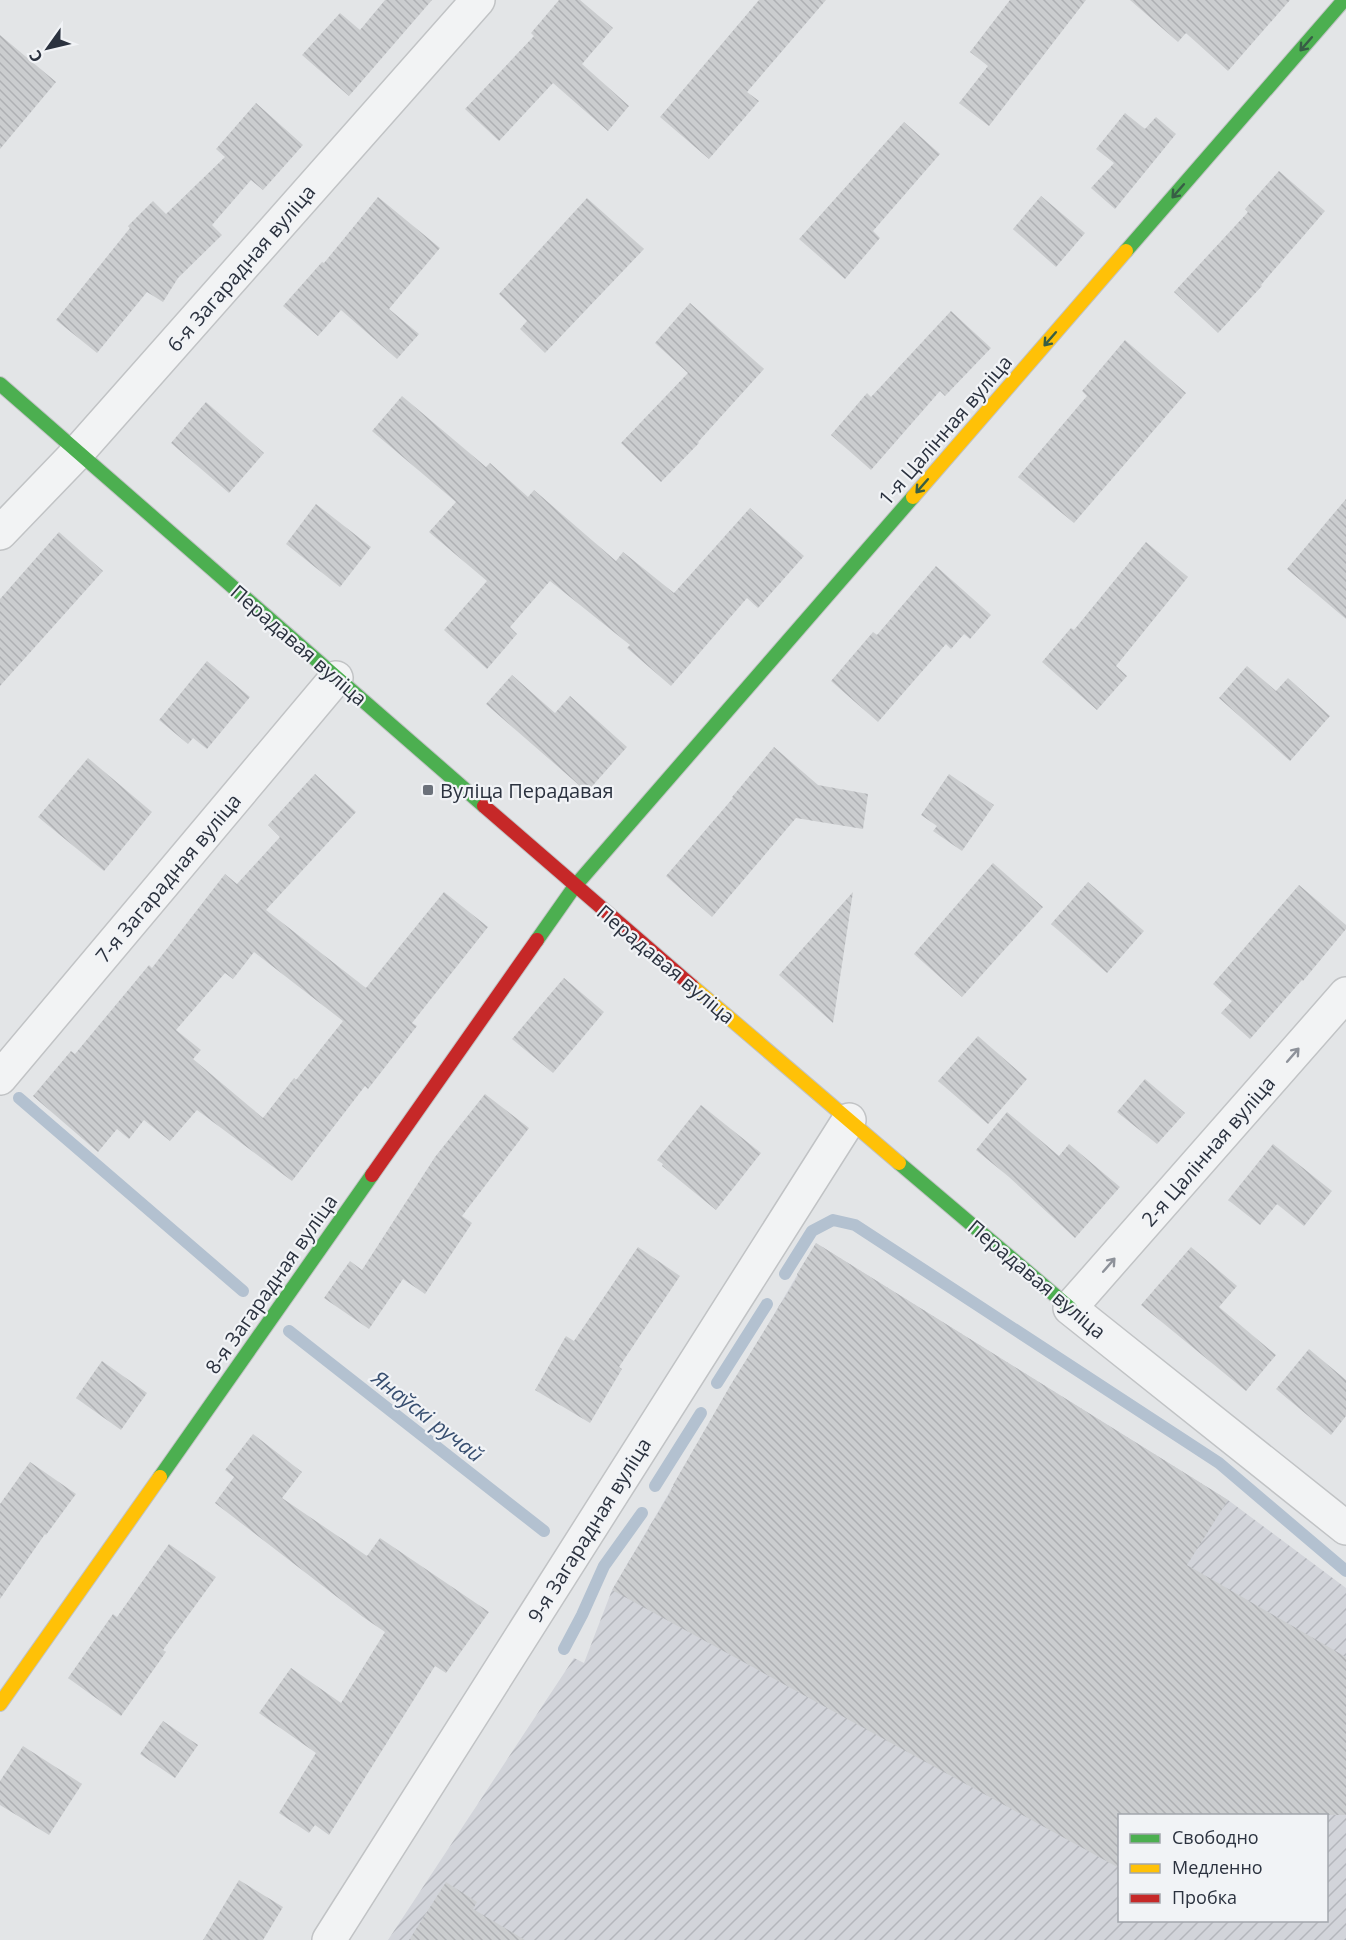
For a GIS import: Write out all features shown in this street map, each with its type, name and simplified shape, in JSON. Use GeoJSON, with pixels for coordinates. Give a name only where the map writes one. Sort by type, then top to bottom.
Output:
{"type":"FeatureCollection","features":[{"type":"Feature","properties":{"kind":"street","name":"6-я Загарадная вуліца"},"geometry":{"type":"LineString","coordinates":[[0,533],[78,452],[478,0]]}},
{"type":"Feature","properties":{"kind":"street","name":"1-я Цалінная вуліца"},"geometry":{"type":"LineString","coordinates":[[575,886],[1344,0]]}},
{"type":"Feature","properties":{"kind":"street","name":"Перадавая вуліца"},"geometry":{"type":"LineString","coordinates":[[0,384],[575,886],[1070,1308],[1346,1528]]}},
{"type":"Feature","properties":{"kind":"street","name":"7-я Загарадная вуліца"},"geometry":{"type":"LineString","coordinates":[[0,1078],[336,678]]}},
{"type":"Feature","properties":{"kind":"street","name":"8-я Загарадная вуліца"},"geometry":{"type":"LineString","coordinates":[[0,1704],[575,886]]}},
{"type":"Feature","properties":{"kind":"street","name":"2-я Цалінная вуліца"},"geometry":{"type":"LineString","coordinates":[[1070,1308],[1346,994]]}},
{"type":"Feature","properties":{"kind":"street","name":"9-я Загарадная вуліца"},"geometry":{"type":"LineString","coordinates":[[328,1940],[849,1120]]}},
{"type":"Feature","properties":{"kind":"shaded area"},"geometry":{"type":"Polygon","coordinates":[[[816,1243],[1228,1500],[1346,1588],[1346,1940],[388,1940],[574,1658],[584,1663],[612,1590],[816,1243]]]}},
{"type":"Feature","properties":{"kind":"building"},"geometry":{"type":"Polygon","coordinates":[[[385,0],[432,0],[349,96],[302,55],[340,13],[360,30],[385,0]]]}},
{"type":"Feature","properties":{"kind":"building"},"geometry":{"type":"Polygon","coordinates":[[[559,0],[580,0],[613,28],[582,64],[629,106],[608,131],[553,83],[499,141],[465,109],[534,36],[531,33],[559,0]]]}},
{"type":"Feature","properties":{"kind":"building"},"geometry":{"type":"Polygon","coordinates":[[[759,0],[826,0],[747,92],[759,101],[709,159],[660,117],[759,0]]]}},
{"type":"Feature","properties":{"kind":"building"},"geometry":{"type":"Polygon","coordinates":[[[1010,0],[1086,0],[989,126],[959,103],[988,66],[970,52],[1010,0]]]}},
{"type":"Feature","properties":{"kind":"building"},"geometry":{"type":"Polygon","coordinates":[[[1130,0],[1290,0],[1228,71],[1186,33],[1178,42],[1130,0]]]}},
{"type":"Feature","properties":{"kind":"building"},"geometry":{"type":"Polygon","coordinates":[[[0,35],[56,82],[0,149],[0,35]]]}},
{"type":"Feature","properties":{"kind":"building"},"geometry":{"type":"Polygon","coordinates":[[[256,103],[303,145],[263,190],[251,180],[212,225],[222,235],[178,278],[163,302],[147,292],[97,353],[56,320],[130,228],[128,226],[153,201],[166,214],[225,157],[216,149],[256,103]]]}},
{"type":"Feature","properties":{"kind":"building"},"geometry":{"type":"Polygon","coordinates":[[[1125,113],[1145,129],[1156,117],[1176,134],[1115,209],[1091,188],[1114,163],[1096,149],[1125,113]]]}},
{"type":"Feature","properties":{"kind":"building"},"geometry":{"type":"Polygon","coordinates":[[[904,122],[940,154],[873,231],[880,238],[845,279],[799,239],[904,122]]]}},
{"type":"Feature","properties":{"kind":"building"},"geometry":{"type":"Polygon","coordinates":[[[1279,171],[1325,211],[1262,286],[1218,333],[1174,292],[1248,212],[1245,209],[1279,171]]]}},
{"type":"Feature","properties":{"kind":"building"},"geometry":{"type":"Polygon","coordinates":[[[1041,196],[1085,233],[1056,267],[1013,229],[1041,196]]]}},
{"type":"Feature","properties":{"kind":"building"},"geometry":{"type":"Polygon","coordinates":[[[378,197],[440,248],[389,309],[419,334],[397,359],[341,310],[318,336],[283,306],[322,262],[324,263],[378,197]]]}},
{"type":"Feature","properties":{"kind":"building"},"geometry":{"type":"Polygon","coordinates":[[[587,198],[644,249],[545,353],[520,329],[527,321],[499,294],[587,198]]]}},
{"type":"Feature","properties":{"kind":"building"},"geometry":{"type":"Polygon","coordinates":[[[690,303],[764,369],[699,443],[661,482],[621,443],[688,373],[655,343],[690,303]]]}},
{"type":"Feature","properties":{"kind":"building"},"geometry":{"type":"Polygon","coordinates":[[[951,311],[991,348],[945,396],[940,391],[871,470],[831,435],[867,393],[871,397],[951,311]]]}},
{"type":"Feature","properties":{"kind":"building"},"geometry":{"type":"Polygon","coordinates":[[[1125,340],[1186,393],[1074,523],[1018,477],[1087,396],[1082,391],[1125,340]]]}},
{"type":"Feature","properties":{"kind":"building"},"geometry":{"type":"Polygon","coordinates":[[[402,396],[486,467],[490,463],[528,497],[534,490],[616,561],[623,552],[674,593],[750,508],[804,556],[758,608],[747,598],[671,686],[627,648],[630,645],[550,581],[510,627],[517,634],[487,669],[444,630],[487,581],[429,532],[456,502],[372,431],[402,396]]]}},
{"type":"Feature","properties":{"kind":"building"},"geometry":{"type":"Polygon","coordinates":[[[206,402],[264,453],[229,493],[171,443],[206,402]]]}},
{"type":"Feature","properties":{"kind":"building"},"geometry":{"type":"Polygon","coordinates":[[[1346,499],[1346,619],[1287,569],[1346,499]]]}},
{"type":"Feature","properties":{"kind":"building"},"geometry":{"type":"Polygon","coordinates":[[[316,504],[371,547],[340,587],[286,544],[316,504]]]}},
{"type":"Feature","properties":{"kind":"building"},"geometry":{"type":"Polygon","coordinates":[[[59,532],[103,571],[0,686],[0,599],[59,532]]]}},
{"type":"Feature","properties":{"kind":"building"},"geometry":{"type":"Polygon","coordinates":[[[1146,542],[1188,577],[1116,666],[1127,676],[1097,710],[1042,662],[1071,628],[1074,630],[1146,542]]]}},
{"type":"Feature","properties":{"kind":"building"},"geometry":{"type":"Polygon","coordinates":[[[936,566],[991,615],[970,639],[964,634],[951,649],[946,644],[878,722],[831,681],[873,632],[877,635],[936,566]]]}},
{"type":"Feature","properties":{"kind":"building"},"geometry":{"type":"Polygon","coordinates":[[[207,661],[250,697],[207,749],[193,738],[188,744],[159,720],[207,661]]]}},
{"type":"Feature","properties":{"kind":"building"},"geometry":{"type":"Polygon","coordinates":[[[1247,666],[1276,691],[1288,678],[1330,716],[1290,761],[1219,698],[1247,666]]]}},
{"type":"Feature","properties":{"kind":"building"},"geometry":{"type":"Polygon","coordinates":[[[512,675],[555,713],[570,696],[627,747],[587,792],[486,704],[512,675]]]}},
{"type":"Feature","properties":{"kind":"building"},"geometry":{"type":"Polygon","coordinates":[[[774,747],[818,785],[868,794],[863,829],[796,818],[712,917],[666,876],[774,747]]]}},
{"type":"Feature","properties":{"kind":"building"},"geometry":{"type":"Polygon","coordinates":[[[88,758],[152,812],[104,871],[38,817],[88,758]]]}},
{"type":"Feature","properties":{"kind":"building"},"geometry":{"type":"Polygon","coordinates":[[[315,774],[356,812],[266,910],[366,988],[444,892],[488,927],[412,1023],[417,1026],[368,1089],[365,1086],[292,1181],[197,1110],[170,1141],[144,1120],[129,1139],[117,1129],[98,1152],[33,1096],[71,1051],[75,1054],[149,965],[152,968],[225,874],[237,884],[280,837],[268,825],[315,774]],[[254,952],[233,979],[225,973],[176,1030],[201,1050],[193,1059],[263,1118],[343,1021],[254,952]]]}},
{"type":"Feature","properties":{"kind":"building"},"geometry":{"type":"Polygon","coordinates":[[[949,774],[994,805],[962,851],[933,831],[937,826],[921,815],[949,774]]]}},
{"type":"Feature","properties":{"kind":"building"},"geometry":{"type":"Polygon","coordinates":[[[993,863],[1043,907],[962,997],[914,954],[993,863]]]}},
{"type":"Feature","properties":{"kind":"building"},"geometry":{"type":"Polygon","coordinates":[[[1088,882],[1144,931],[1107,973],[1051,924],[1088,882]]]}},
{"type":"Feature","properties":{"kind":"building"},"geometry":{"type":"Polygon","coordinates":[[[1299,885],[1346,925],[1346,929],[1250,1039],[1221,1013],[1232,1001],[1213,984],[1299,885]]]}},
{"type":"Feature","properties":{"kind":"building"},"geometry":{"type":"Polygon","coordinates":[[[853,892],[839,984],[833,1023],[779,975],[853,892]]]}},
{"type":"Feature","properties":{"kind":"building"},"geometry":{"type":"Polygon","coordinates":[[[564,978],[604,1012],[553,1073],[512,1039],[564,978]]]}},
{"type":"Feature","properties":{"kind":"building"},"geometry":{"type":"Polygon","coordinates":[[[978,1036],[1027,1079],[988,1124],[938,1081],[978,1036]]]}},
{"type":"Feature","properties":{"kind":"building"},"geometry":{"type":"Polygon","coordinates":[[[1145,1079],[1185,1113],[1157,1144],[1117,1112],[1145,1079]]]}},
{"type":"Feature","properties":{"kind":"building"},"geometry":{"type":"Polygon","coordinates":[[[485,1094],[529,1128],[462,1216],[472,1223],[425,1294],[403,1279],[369,1329],[324,1298],[350,1261],[362,1270],[435,1157],[485,1094]]]}},
{"type":"Feature","properties":{"kind":"building"},"geometry":{"type":"Polygon","coordinates":[[[701,1105],[761,1153],[716,1210],[657,1160],[701,1105]]]}},
{"type":"Feature","properties":{"kind":"building"},"geometry":{"type":"Polygon","coordinates":[[[1007,1112],[1059,1156],[1069,1144],[1120,1187],[1075,1238],[976,1150],[1007,1112]]]}},
{"type":"Feature","properties":{"kind":"building"},"geometry":{"type":"Polygon","coordinates":[[[1273,1144],[1332,1191],[1304,1226],[1277,1204],[1260,1225],[1228,1200],[1273,1144]]]}},
{"type":"Feature","properties":{"kind":"building"},"geometry":{"type":"Polygon","coordinates":[[[816,1243],[1228,1500],[1187,1565],[1346,1657],[1346,1815],[1118,1814],[1118,1867],[612,1590],[730,1386],[798,1276],[797,1274],[816,1243]]]}},
{"type":"Feature","properties":{"kind":"building"},"geometry":{"type":"Polygon","coordinates":[[[638,1247],[680,1276],[619,1367],[622,1369],[590,1423],[535,1390],[566,1336],[574,1341],[638,1247]]]}},
{"type":"Feature","properties":{"kind":"building"},"geometry":{"type":"Polygon","coordinates":[[[1191,1247],[1237,1286],[1219,1307],[1276,1355],[1246,1391],[1141,1305],[1191,1247]]]}},
{"type":"Feature","properties":{"kind":"building"},"geometry":{"type":"Polygon","coordinates":[[[1309,1349],[1346,1380],[1346,1416],[1331,1435],[1276,1389],[1309,1349]]]}},
{"type":"Feature","properties":{"kind":"building"},"geometry":{"type":"Polygon","coordinates":[[[102,1361],[147,1393],[121,1430],[76,1398],[102,1361]]]}},
{"type":"Feature","properties":{"kind":"building"},"geometry":{"type":"Polygon","coordinates":[[[253,1434],[302,1472],[282,1498],[367,1556],[380,1538],[489,1612],[446,1673],[435,1666],[329,1835],[315,1825],[309,1833],[279,1813],[316,1753],[259,1713],[291,1668],[341,1703],[385,1632],[215,1503],[234,1477],[225,1470],[253,1434]]]}},
{"type":"Feature","properties":{"kind":"building"},"geometry":{"type":"Polygon","coordinates":[[[30,1462],[76,1494],[0,1599],[0,1504],[30,1462]]]}},
{"type":"Feature","properties":{"kind":"building"},"geometry":{"type":"Polygon","coordinates":[[[169,1544],[216,1577],[163,1650],[166,1652],[121,1716],[68,1678],[113,1614],[117,1617],[169,1544]]]}},
{"type":"Feature","properties":{"kind":"building"},"geometry":{"type":"Polygon","coordinates":[[[163,1721],[198,1745],[175,1778],[140,1754],[163,1721]]]}},
{"type":"Feature","properties":{"kind":"building"},"geometry":{"type":"Polygon","coordinates":[[[23,1746],[82,1784],[49,1835],[0,1805],[0,1781],[23,1746]]]}},
{"type":"Feature","properties":{"kind":"building"},"geometry":{"type":"Polygon","coordinates":[[[239,1880],[283,1907],[263,1940],[203,1940],[239,1880]]]}},
{"type":"Feature","properties":{"kind":"building"},"geometry":{"type":"Polygon","coordinates":[[[446,1882],[477,1902],[473,1909],[525,1940],[409,1940],[446,1882]]]}},
{"type":"Feature","properties":{"kind":"waterway","name":"Янаўскі ручай"},"geometry":{"type":"LineString","coordinates":[[19,1098],[243,1291]]}},
{"type":"Feature","properties":{"kind":"waterway"},"geometry":{"type":"LineString","coordinates":[[785,1274],[812,1231],[833,1220],[855,1225],[1219,1463],[1346,1571]]}},
{"type":"Feature","properties":{"kind":"waterway"},"geometry":{"type":"LineString","coordinates":[[717,1383],[767,1304]]}},
{"type":"Feature","properties":{"kind":"waterway","name":"Янаўскі ручай"},"geometry":{"type":"LineString","coordinates":[[289,1331],[544,1531]]}},
{"type":"Feature","properties":{"kind":"waterway"},"geometry":{"type":"LineString","coordinates":[[655,1486],[701,1413]]}},
{"type":"Feature","properties":{"kind":"waterway","name":"Янаўскі ручай"},"geometry":{"type":"LineString","coordinates":[[564,1649],[604,1566],[642,1513]]}},
{"type":"Feature","properties":{"kind":"traffic: fast"},"geometry":{"type":"LineString","coordinates":[[1126,251],[1344,0]]}},
{"type":"Feature","properties":{"kind":"traffic: fast"},"geometry":{"type":"LineString","coordinates":[[0,384],[484,806]]}},
{"type":"Feature","properties":{"kind":"traffic: fast"},"geometry":{"type":"LineString","coordinates":[[537,940],[575,886],[913,497]]}},
{"type":"Feature","properties":{"kind":"traffic: fast"},"geometry":{"type":"LineString","coordinates":[[899,1163],[1070,1308]]}},
{"type":"Feature","properties":{"kind":"traffic: fast"},"geometry":{"type":"LineString","coordinates":[[160,1477],[372,1175]]}},
{"type":"Feature","properties":{"kind":"traffic: slow"},"geometry":{"type":"LineString","coordinates":[[913,497],[1126,251]]}},
{"type":"Feature","properties":{"kind":"traffic: slow"},"geometry":{"type":"LineString","coordinates":[[692,986],[899,1163]]}},
{"type":"Feature","properties":{"kind":"traffic: slow"},"geometry":{"type":"LineString","coordinates":[[0,1704],[160,1477]]}},
{"type":"Feature","properties":{"kind":"traffic: jam"},"geometry":{"type":"LineString","coordinates":[[484,806],[692,986]]}},
{"type":"Feature","properties":{"kind":"traffic: jam"},"geometry":{"type":"LineString","coordinates":[[372,1175],[537,940]]}},
{"type":"Feature","properties":{"kind":"place","name":"Вуліца Перадавая"},"geometry":{"type":"Point","coordinates":[428,790]}}]}
